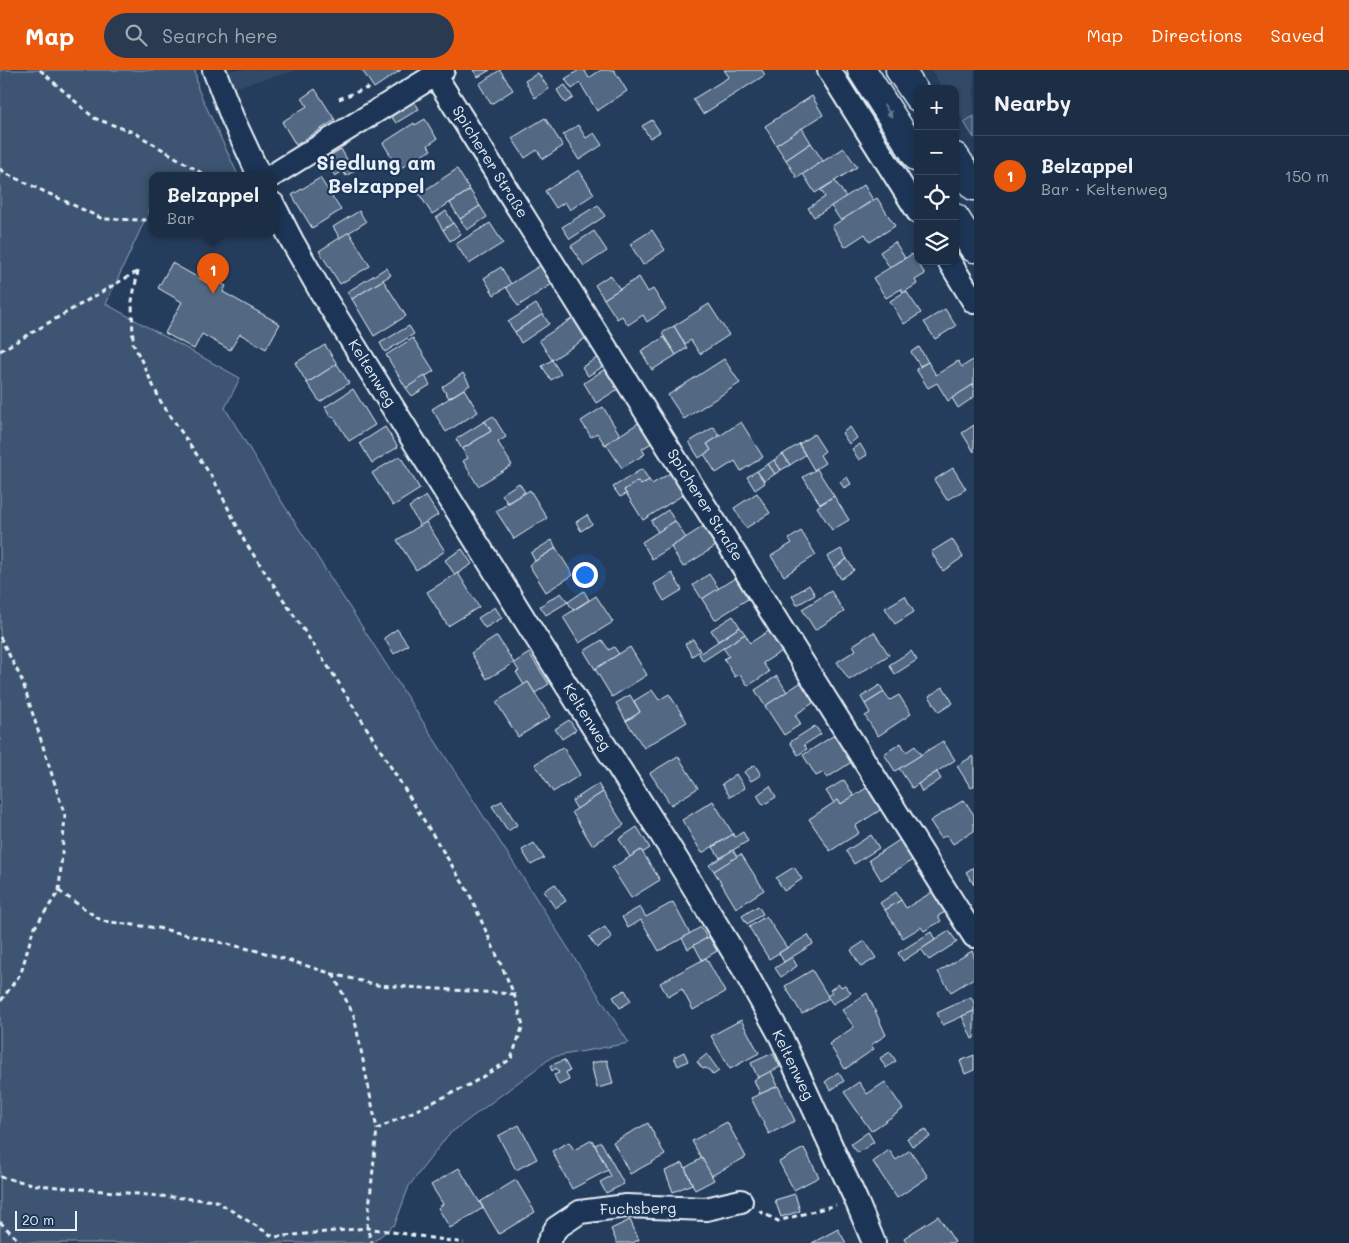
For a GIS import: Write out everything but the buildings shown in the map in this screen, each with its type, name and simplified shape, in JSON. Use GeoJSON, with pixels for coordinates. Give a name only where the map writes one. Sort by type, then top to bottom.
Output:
{"type":"FeatureCollection","features":[{"type":"Feature","properties":{"kind":"main road"},"geometry":{"type":"LineString","coordinates":[[862,70],[914,152]]}},
{"type":"Feature","properties":{"kind":"main road"},"geometry":{"type":"LineString","coordinates":[[900,70],[914,91]]}},
{"type":"Feature","properties":{"kind":"main road"},"geometry":{"type":"LineString","coordinates":[[959,163],[974,186]]}},
{"type":"Feature","properties":{"kind":"main road"},"geometry":{"type":"LineString","coordinates":[[956,220],[974,248]]}},
{"type":"Feature","properties":{"kind":"street"},"geometry":{"type":"LineString","coordinates":[[214,70],[232,117],[257,172]]}},
{"type":"Feature","properties":{"kind":"street"},"geometry":{"type":"LineString","coordinates":[[829,70],[914,206]]}},
{"type":"Feature","properties":{"kind":"street"},"geometry":{"type":"LineString","coordinates":[[277,173],[439,73]]}},
{"type":"Feature","properties":{"kind":"street","name":"Spicherer Straße"},"geometry":{"type":"LineString","coordinates":[[439,73],[974,936]]}},
{"type":"Feature","properties":{"kind":"street","name":"Keltenweg"},"geometry":{"type":"LineString","coordinates":[[277,212],[332,309],[743,968],[781,1037],[874,1243]]}},
{"type":"Feature","properties":{"kind":"street"},"geometry":{"type":"LineString","coordinates":[[951,265],[974,302]]}},
{"type":"Feature","properties":{"kind":"street","name":"Fuchsberg"},"geometry":{"type":"LineString","coordinates":[[548,1243],[556,1228],[580,1212],[626,1206],[706,1209],[741,1201]]}},
{"type":"Feature","properties":{"kind":"path"},"geometry":{"type":"LineString","coordinates":[[40,70],[94,118],[135,133],[200,172]]}},
{"type":"Feature","properties":{"kind":"path"},"geometry":{"type":"LineString","coordinates":[[0,169],[102,219],[149,219]]}},
{"type":"Feature","properties":{"kind":"path"},"geometry":{"type":"LineString","coordinates":[[0,351],[138,271],[132,301],[133,343],[161,402],[214,480],[245,542],[335,677],[470,893],[514,994],[523,1025],[511,1060],[471,1084],[377,1129]]}},
{"type":"Feature","properties":{"kind":"path"},"geometry":{"type":"LineString","coordinates":[[0,636],[22,680],[65,816],[59,891],[33,930],[21,973],[0,1002]]}},
{"type":"Feature","properties":{"kind":"path"},"geometry":{"type":"LineString","coordinates":[[59,891],[102,921],[158,928],[262,952],[333,974],[377,985],[514,994]]}},
{"type":"Feature","properties":{"kind":"path"},"geometry":{"type":"LineString","coordinates":[[333,974],[354,1016],[377,1129],[368,1228],[372,1243]]}},
{"type":"Feature","properties":{"kind":"path"},"geometry":{"type":"LineString","coordinates":[[0,1177],[37,1185],[216,1201],[274,1237],[368,1228],[464,1243]]}},
{"type":"Feature","properties":{"kind":"path"},"geometry":{"type":"LineString","coordinates":[[741,1201],[778,1221],[856,1200]]}},
{"type":"Feature","properties":{"kind":"path"},"geometry":{"type":"LineString","coordinates":[[0,1222],[21,1243]]}},
{"type":"Feature","properties":{"kind":"shaded area"},"geometry":{"type":"Polygon","coordinates":[[[0,70],[195,70],[198,89],[237,172],[149,172],[149,211],[106,304],[240,378],[225,408],[275,491],[629,1043],[552,1057],[448,1135],[409,1186],[395,1224],[372,1243],[0,1243],[0,70]]]}},
{"type":"Feature","properties":{"kind":"shaded area"},"geometry":{"type":"Polygon","coordinates":[[[228,70],[297,70],[232,88],[228,70]]]}},
{"type":"Feature","properties":{"kind":"shaded area"},"geometry":{"type":"Polygon","coordinates":[[[932,70],[974,70],[974,116],[964,122],[959,114],[959,85],[941,85],[932,70]]]}},
{"type":"Feature","properties":{"kind":"shaded area"},"geometry":{"type":"Polygon","coordinates":[[[974,116],[974,138],[964,122],[974,116]]]}},
{"type":"Feature","properties":{"kind":"place","name":"Belzappel"},"geometry":{"type":"Point","coordinates":[213,294]}},
{"type":"Feature","properties":{"kind":"district","name":"Siedlung am Belzappel"},"geometry":{"type":"Point","coordinates":[376,174]}}]}
